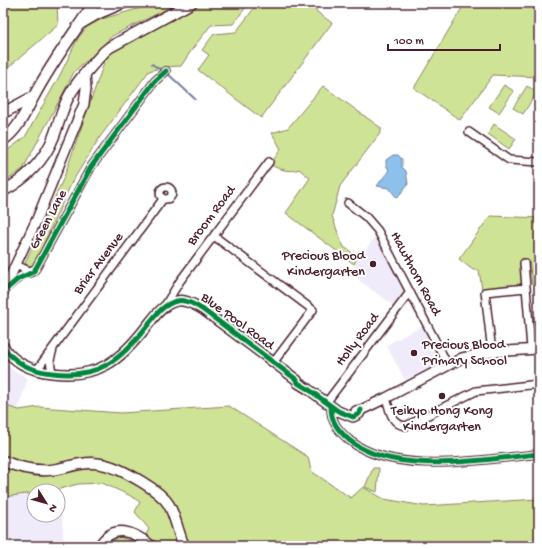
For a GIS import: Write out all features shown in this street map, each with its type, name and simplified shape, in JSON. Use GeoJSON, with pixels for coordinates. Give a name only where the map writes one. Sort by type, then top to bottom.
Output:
{"type":"FeatureCollection","features":[{"type":"Feature","properties":{"kind":"main road"},"geometry":{"type":"LineString","coordinates":[[3,140],[14,130],[27,112],[33,97],[71,36],[86,13],[95,3]]}},
{"type":"Feature","properties":{"kind":"main road"},"geometry":{"type":"LineString","coordinates":[[80,24],[99,6],[105,3]]}},
{"type":"Feature","properties":{"kind":"main road"},"geometry":{"type":"LineString","coordinates":[[80,24],[97,14],[123,3]]}},
{"type":"Feature","properties":{"kind":"main road"},"geometry":{"type":"LineString","coordinates":[[3,191],[23,178],[44,156],[52,141],[68,98],[75,86],[110,47],[192,3]]}},
{"type":"Feature","properties":{"kind":"main road"},"geometry":{"type":"LineString","coordinates":[[3,114],[33,97]]}},
{"type":"Feature","properties":{"kind":"main road"},"geometry":{"type":"LineString","coordinates":[[3,461],[26,469],[45,471],[79,464],[95,463],[111,467],[128,474],[150,487],[167,502],[172,510],[184,546]]}},
{"type":"Feature","properties":{"kind":"street","name":"Green Lane"},"geometry":{"type":"LineString","coordinates":[[3,291],[21,276],[33,272],[38,266],[88,173],[155,80],[163,73]]}},
{"type":"Feature","properties":{"kind":"street"},"geometry":{"type":"LineString","coordinates":[[3,291],[51,187],[84,104],[86,88],[85,74]]}},
{"type":"Feature","properties":{"kind":"street"},"geometry":{"type":"LineString","coordinates":[[469,132],[509,160],[539,162]]}},
{"type":"Feature","properties":{"kind":"street","name":"Broom Road"},"geometry":{"type":"LineString","coordinates":[[164,307],[177,286],[269,162]]}},
{"type":"Feature","properties":{"kind":"street","name":"Briar Avenue"},"geometry":{"type":"LineString","coordinates":[[36,370],[163,199]]}},
{"type":"Feature","properties":{"kind":"street","name":"Hawthorn Road"},"geometry":{"type":"LineString","coordinates":[[348,203],[366,217],[378,231],[448,365]]}},
{"type":"Feature","properties":{"kind":"street"},"geometry":{"type":"LineString","coordinates":[[214,236],[312,310],[273,363]]}},
{"type":"Feature","properties":{"kind":"street"},"geometry":{"type":"LineString","coordinates":[[524,263],[535,349],[492,352],[462,358],[386,398],[392,417],[396,423],[406,426],[476,390],[539,384]]}},
{"type":"Feature","properties":{"kind":"street","name":"Green Lane"},"geometry":{"type":"LineString","coordinates":[[16,265],[31,271],[38,266]]}},
{"type":"Feature","properties":{"kind":"street"},"geometry":{"type":"LineString","coordinates":[[177,286],[177,301]]}},
{"type":"Feature","properties":{"kind":"street"},"geometry":{"type":"LineString","coordinates":[[492,352],[485,292],[526,288]]}},
{"type":"Feature","properties":{"kind":"street","name":"Holly Road"},"geometry":{"type":"LineString","coordinates":[[329,405],[410,292]]}},
{"type":"Feature","properties":{"kind":"street","name":"Blue Pool Road"},"geometry":{"type":"LineString","coordinates":[[3,346],[18,362],[36,370],[69,375],[86,372],[108,364],[120,357],[164,307],[177,301],[191,303],[202,309],[273,363],[284,375],[297,380],[298,383],[338,411],[353,416],[359,414],[361,410],[386,398]]}},
{"type":"Feature","properties":{"kind":"street","name":"Briar Avenue"},"geometry":{"type":"LineString","coordinates":[[52,373],[50,360],[55,345]]}},
{"type":"Feature","properties":{"kind":"street"},"geometry":{"type":"LineString","coordinates":[[329,405],[334,424],[341,433],[360,448],[375,455],[394,459],[439,463],[539,454]]}},
{"type":"Feature","properties":{"kind":"street"},"geometry":{"type":"LineString","coordinates":[[99,546],[109,535],[121,532],[134,534],[152,546]]}},
{"type":"Feature","properties":{"kind":"shaded area","name":"Precious Blood Kindergarten"},"geometry":{"type":"Polygon","coordinates":[[[376,235],[404,292],[394,306],[349,273],[376,235]]]}},
{"type":"Feature","properties":{"kind":"shaded area","name":"Precious Blood Primary School"},"geometry":{"type":"Polygon","coordinates":[[[422,326],[441,362],[405,380],[386,345],[422,326]]]}},
{"type":"Feature","properties":{"kind":"shaded area"},"geometry":{"type":"Polygon","coordinates":[[[3,361],[14,371],[28,378],[18,409],[5,413],[3,412],[3,361]]]}},
{"type":"Feature","properties":{"kind":"shaded area"},"geometry":{"type":"Polygon","coordinates":[[[26,494],[26,523],[62,523],[64,546],[3,546],[3,497],[26,494]]]}},
{"type":"Feature","properties":{"kind":"green space"},"geometry":{"type":"Polygon","coordinates":[[[3,3],[57,3],[58,25],[3,72],[3,3]]]}},
{"type":"Feature","properties":{"kind":"green space"},"geometry":{"type":"Polygon","coordinates":[[[158,3],[179,3],[112,36],[89,60],[82,64],[74,72],[23,169],[3,183],[3,150],[8,150],[25,137],[59,77],[78,38],[87,27],[102,19],[158,3]]]}},
{"type":"Feature","properties":{"kind":"green space"},"geometry":{"type":"Polygon","coordinates":[[[203,3],[249,3],[233,24],[211,25],[181,66],[164,67],[149,71],[100,137],[72,182],[34,265],[30,267],[25,263],[64,177],[105,60],[110,52],[203,3]]]}},
{"type":"Feature","properties":{"kind":"green space"},"geometry":{"type":"Polygon","coordinates":[[[258,3],[307,3],[310,5],[313,3],[317,12],[332,23],[261,118],[198,70],[209,55],[202,50],[214,34],[236,32],[258,3]]]}},
{"type":"Feature","properties":{"kind":"green space"},"geometry":{"type":"Polygon","coordinates":[[[465,3],[539,3],[539,77],[493,75],[460,120],[414,88],[465,3]]]}},
{"type":"Feature","properties":{"kind":"green space"},"geometry":{"type":"Polygon","coordinates":[[[504,85],[514,91],[499,113],[489,107],[504,85]]]}},
{"type":"Feature","properties":{"kind":"green space"},"geometry":{"type":"Polygon","coordinates":[[[323,86],[381,128],[381,132],[340,186],[332,216],[344,247],[358,257],[354,264],[286,213],[310,178],[299,169],[288,171],[270,165],[281,149],[272,133],[288,128],[323,86]]]}},
{"type":"Feature","properties":{"kind":"green space"},"geometry":{"type":"Polygon","coordinates":[[[527,86],[537,92],[523,114],[513,108],[527,86]]]}},
{"type":"Feature","properties":{"kind":"green space"},"geometry":{"type":"Polygon","coordinates":[[[494,124],[516,139],[509,149],[488,134],[494,124]]]}},
{"type":"Feature","properties":{"kind":"green space"},"geometry":{"type":"Polygon","coordinates":[[[490,216],[539,218],[539,284],[532,284],[529,260],[520,264],[522,282],[519,286],[482,290],[479,270],[473,270],[459,259],[490,216]]]}},
{"type":"Feature","properties":{"kind":"green space"},"geometry":{"type":"Polygon","coordinates":[[[3,405],[19,410],[39,407],[121,413],[229,406],[308,457],[311,471],[351,498],[363,487],[384,499],[424,506],[539,499],[539,546],[523,546],[522,544],[508,543],[505,546],[140,546],[149,529],[135,512],[140,502],[129,495],[102,483],[78,484],[66,487],[66,483],[26,483],[26,494],[3,497],[3,405]]]}},
{"type":"Feature","properties":{"kind":"green space"},"geometry":{"type":"Polygon","coordinates":[[[373,468],[379,468],[377,492],[365,487],[373,468]]]}},
{"type":"Feature","properties":{"kind":"green space"},"geometry":{"type":"Polygon","coordinates":[[[119,537],[132,541],[140,546],[107,546],[119,537]]]}},
{"type":"Feature","properties":{"kind":"water"},"geometry":{"type":"Polygon","coordinates":[[[393,155],[398,155],[402,159],[402,167],[406,171],[408,184],[397,198],[389,188],[377,186],[389,170],[386,165],[386,160],[393,155]]]}},
{"type":"Feature","properties":{"kind":"waterway"},"geometry":{"type":"LineString","coordinates":[[152,64],[163,70]]}},
{"type":"Feature","properties":{"kind":"waterway"},"geometry":{"type":"LineString","coordinates":[[167,73],[195,99]]}},
{"type":"Feature","properties":{"kind":"cycle path"},"geometry":{"type":"LineString","coordinates":[[3,292],[18,279],[33,272],[36,268],[91,167],[155,81],[166,71]]}},
{"type":"Feature","properties":{"kind":"cycle path"},"geometry":{"type":"LineString","coordinates":[[3,346],[12,357],[24,365],[37,370],[68,374],[95,370],[107,365],[127,349],[156,314],[163,308],[177,301],[184,301],[202,309],[297,380],[298,383],[338,411],[353,417],[359,414],[361,410]]}},
{"type":"Feature","properties":{"kind":"cycle path"},"geometry":{"type":"LineString","coordinates":[[331,407],[332,417],[336,425],[349,440],[368,451],[390,458],[415,462],[441,463],[467,462],[539,454]]}},
{"type":"Feature","properties":{"kind":"place","name":"Precious Blood Kindergarten"},"geometry":{"type":"Point","coordinates":[373,264]}},
{"type":"Feature","properties":{"kind":"place","name":"Precious Blood Primary School"},"geometry":{"type":"Point","coordinates":[414,353]}},
{"type":"Feature","properties":{"kind":"place","name":"Teikyo Hong Kong Kindergarten"},"geometry":{"type":"Point","coordinates":[442,396]}}]}
